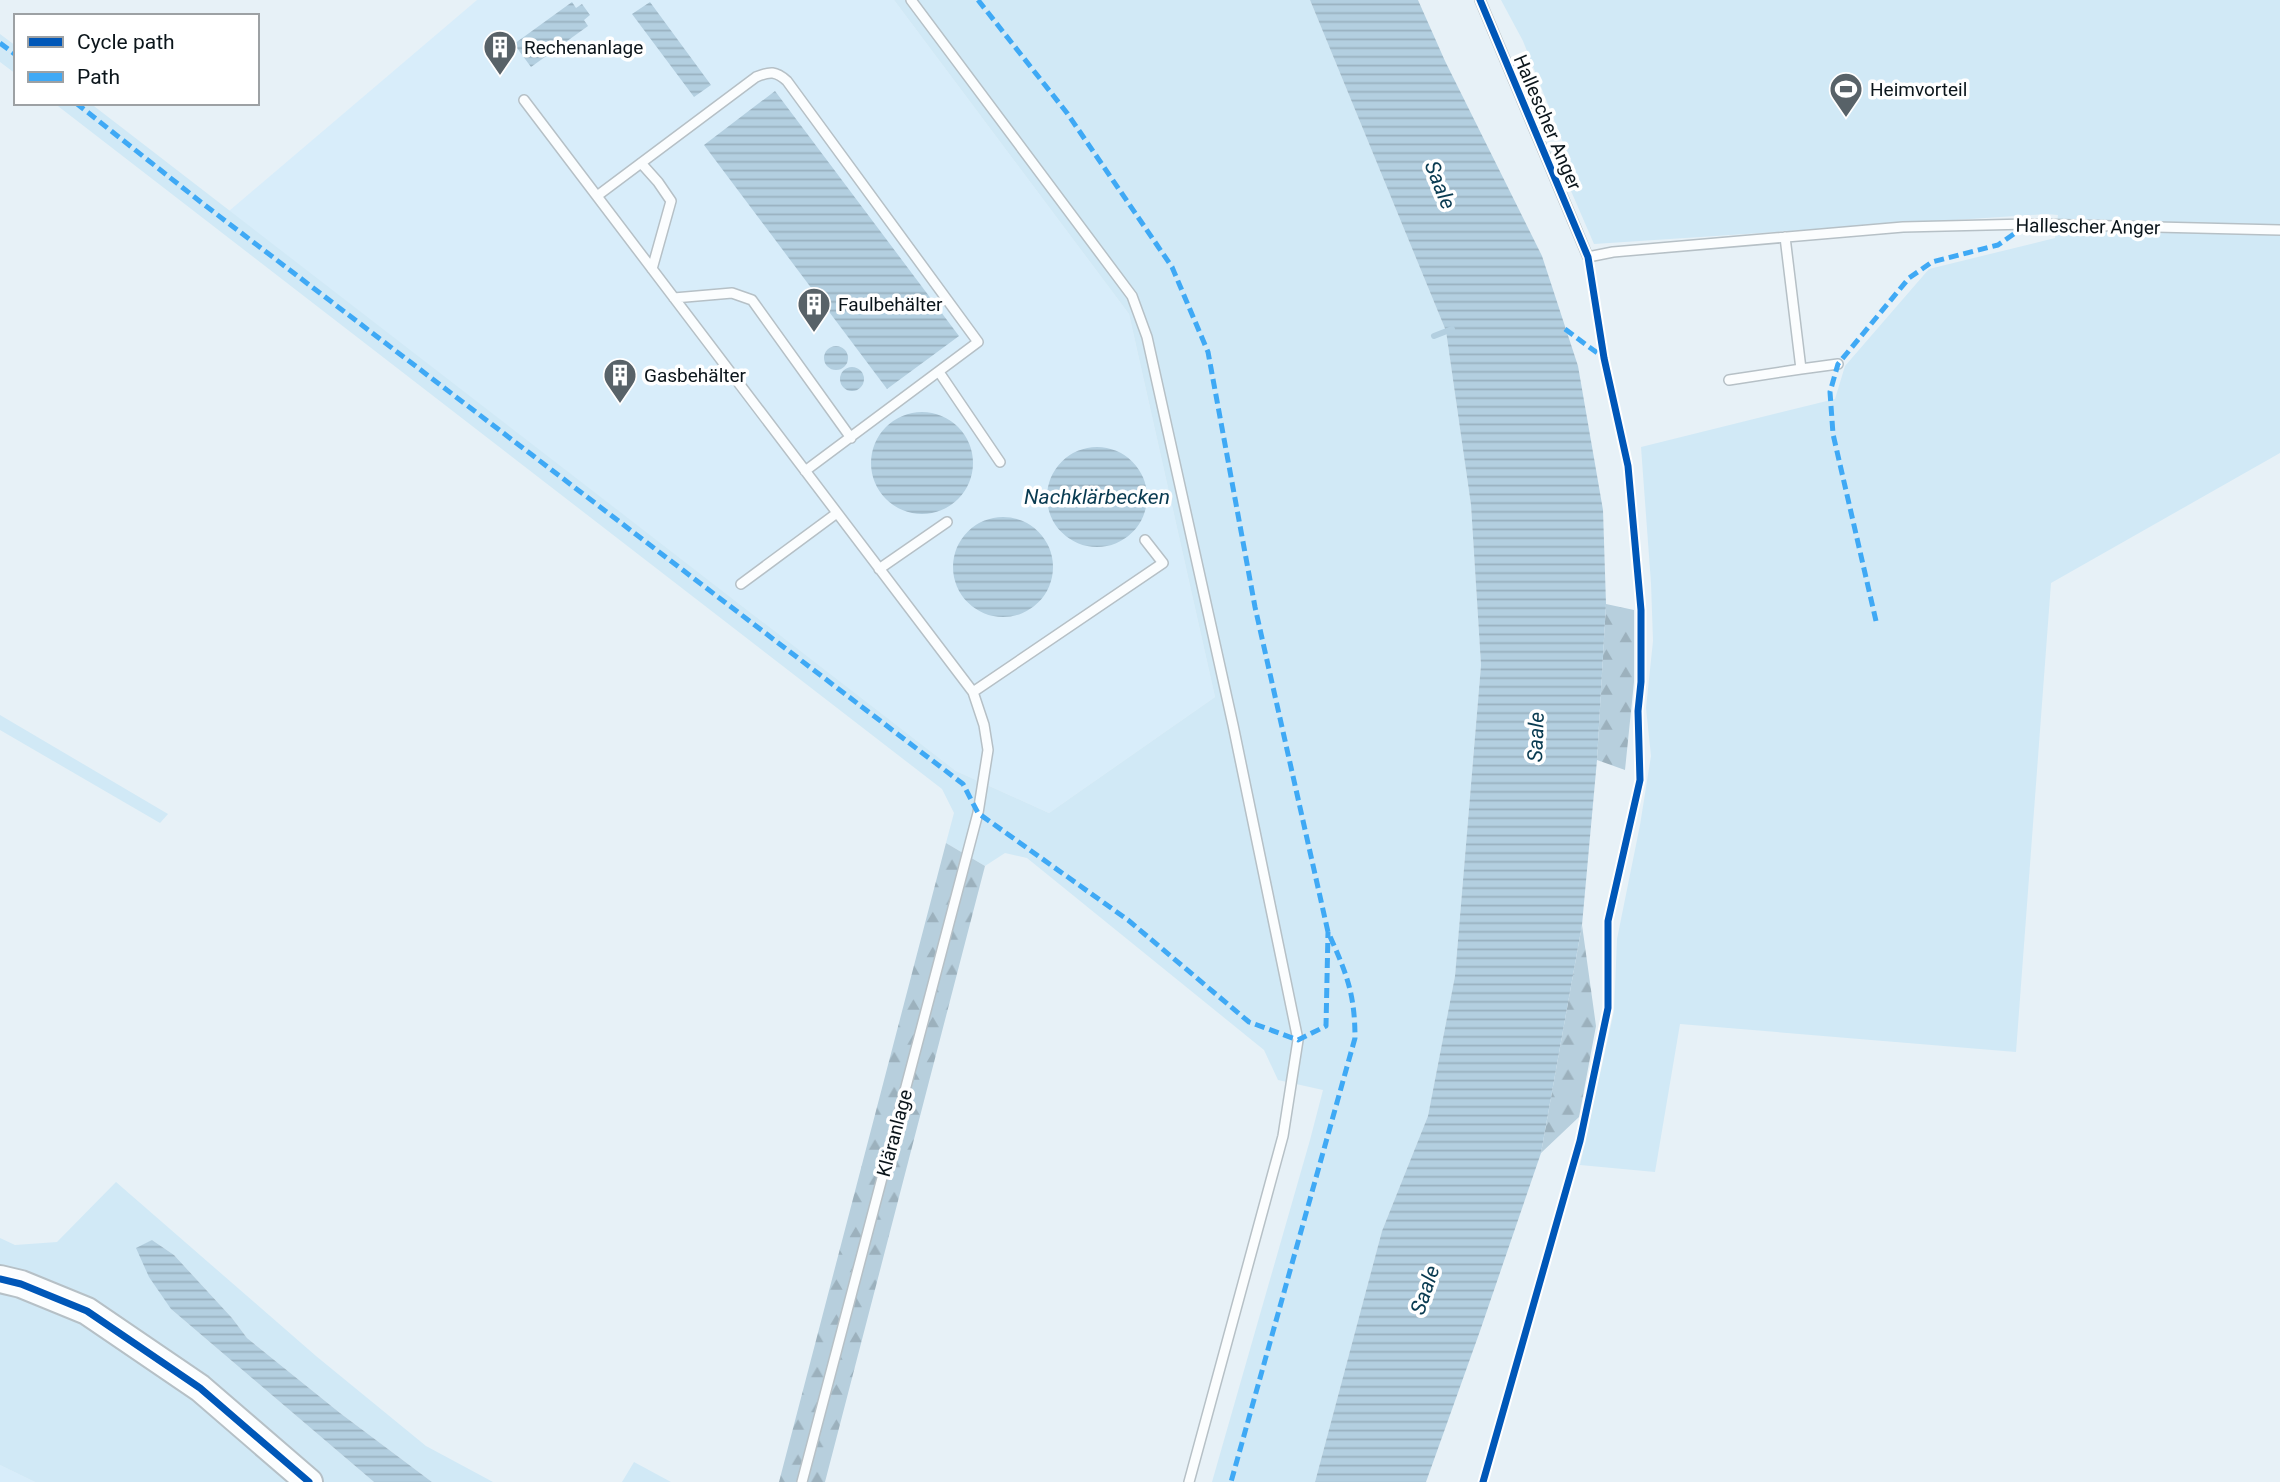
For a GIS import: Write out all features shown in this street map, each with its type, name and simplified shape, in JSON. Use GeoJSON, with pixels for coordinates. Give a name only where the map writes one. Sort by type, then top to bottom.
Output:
{"type":"FeatureCollection","features":[{"type":"Feature","properties":{"kind":"street"},"geometry":{"type":"LineString","coordinates":[[0,1279],[21,1284],[87,1311],[200,1388],[309,1482]]}},
{"type":"Feature","properties":{"kind":"lane"},"geometry":{"type":"LineString","coordinates":[[911,0],[1132,296],[1136,306],[1147,337],[1233,725],[1298,1040],[1283,1136],[1189,1482]]}},
{"type":"Feature","properties":{"kind":"lane","name":"Hallescher Anger"},"geometry":{"type":"LineString","coordinates":[[1480,0],[1588,257],[1613,252],[1903,227],[2028,224],[2280,230]]}},
{"type":"Feature","properties":{"kind":"lane"},"geometry":{"type":"LineString","coordinates":[[597,196],[756,77],[768,72],[778,73],[787,81],[978,342],[806,471]]}},
{"type":"Feature","properties":{"kind":"lane","name":"Kläranlage"},"geometry":{"type":"LineString","coordinates":[[524,100],[973,692],[984,725],[988,750],[984,784],[974,827],[802,1482]]}},
{"type":"Feature","properties":{"kind":"lane"},"geometry":{"type":"LineString","coordinates":[[641,163],[659,182],[671,201],[652,269]]}},
{"type":"Feature","properties":{"kind":"lane"},"geometry":{"type":"LineString","coordinates":[[1785,237],[1801,369]]}},
{"type":"Feature","properties":{"kind":"lane"},"geometry":{"type":"LineString","coordinates":[[674,298],[732,293],[752,300],[851,438]]}},
{"type":"Feature","properties":{"kind":"lane"},"geometry":{"type":"LineString","coordinates":[[1729,380],[1838,364]]}},
{"type":"Feature","properties":{"kind":"lane"},"geometry":{"type":"LineString","coordinates":[[939,372],[1000,461]]}},
{"type":"Feature","properties":{"kind":"lane"},"geometry":{"type":"LineString","coordinates":[[741,584],[837,513]]}},
{"type":"Feature","properties":{"kind":"lane"},"geometry":{"type":"LineString","coordinates":[[879,569],[947,522]]}},
{"type":"Feature","properties":{"kind":"lane"},"geometry":{"type":"LineString","coordinates":[[973,692],[1163,563],[1145,540]]}},
{"type":"Feature","properties":{"kind":"shaded area"},"geometry":{"type":"Polygon","coordinates":[[[477,0],[894,0],[1129,314],[1215,697],[1049,813],[956,771],[229,211],[477,0]]]}},
{"type":"Feature","properties":{"kind":"shaded area"},"geometry":{"type":"Polygon","coordinates":[[[894,0],[1310,0],[1446,331],[1471,505],[1481,665],[1455,976],[1428,1116],[1382,1231],[1315,1482],[1212,1482],[1323,1090],[1278,1080],[1264,1050],[1027,858],[1005,853],[985,866],[946,843],[954,813],[942,789],[57,105],[93,105],[956,771],[1049,813],[1215,697],[1129,314],[894,0]]]}},
{"type":"Feature","properties":{"kind":"shaded area"},"geometry":{"type":"Polygon","coordinates":[[[1501,0],[2280,0],[2280,453],[2051,583],[2016,1052],[1680,1024],[1655,1172],[1580,1165],[1614,1011],[1617,939],[1651,756],[1646,708],[1653,641],[1641,447],[1835,399],[1845,366],[1929,269],[2055,238],[2058,215],[1594,244],[1568,184],[1573,168],[1523,41],[1501,0]]]}},
{"type":"Feature","properties":{"kind":"shaded area"},"geometry":{"type":"Polygon","coordinates":[[[0,34],[14,44],[14,72],[0,62],[0,34]]]}},
{"type":"Feature","properties":{"kind":"shaded area"},"geometry":{"type":"Polygon","coordinates":[[[0,715],[168,814],[160,823],[0,730],[0,715]]]}},
{"type":"Feature","properties":{"kind":"shaded area"},"geometry":{"type":"Polygon","coordinates":[[[116,1182],[316,1356],[426,1446],[493,1482],[432,1482],[247,1338],[174,1255],[152,1240],[171,1309],[374,1482],[35,1482],[0,1465],[0,1238],[15,1245],[57,1242],[116,1182]]]}},
{"type":"Feature","properties":{"kind":"shaded area"},"geometry":{"type":"Polygon","coordinates":[[[634,1462],[671,1482],[622,1482],[634,1462]]]}},
{"type":"Feature","properties":{"kind":"shaded area"},"geometry":{"type":"Polygon","coordinates":[[[0,1465],[35,1482],[0,1482],[0,1465]]]}},
{"type":"Feature","properties":{"kind":"green space"},"geometry":{"type":"Polygon","coordinates":[[[1606,604],[1634,610],[1634,682],[1625,770],[1597,760],[1606,604]]]}},
{"type":"Feature","properties":{"kind":"green space"},"geometry":{"type":"Polygon","coordinates":[[[946,843],[985,866],[825,1482],[779,1482],[946,843]]]}},
{"type":"Feature","properties":{"kind":"green space"},"geometry":{"type":"Polygon","coordinates":[[[1582,925],[1596,1026],[1579,1117],[1541,1153],[1582,925]]]}},
{"type":"Feature","properties":{"kind":"water","name":"Saale"},"geometry":{"type":"Polygon","coordinates":[[[1310,0],[1418,0],[1445,61],[1542,256],[1578,366],[1603,510],[1606,604],[1597,760],[1582,925],[1541,1153],[1426,1482],[1315,1482],[1382,1231],[1428,1116],[1455,976],[1481,665],[1471,505],[1446,331],[1310,0]]]}},
{"type":"Feature","properties":{"kind":"water"},"geometry":{"type":"Polygon","coordinates":[[[572,2],[576,8],[582,4],[590,15],[584,20],[588,26],[531,67],[514,44],[572,2]]]}},
{"type":"Feature","properties":{"kind":"water"},"geometry":{"type":"Polygon","coordinates":[[[650,2],[711,85],[694,97],[632,14],[650,2]]]}},
{"type":"Feature","properties":{"kind":"water"},"geometry":{"type":"Polygon","coordinates":[[[775,91],[959,336],[887,389],[704,145],[775,91]]]}},
{"type":"Feature","properties":{"kind":"water"},"geometry":{"type":"Polygon","coordinates":[[[836,346],[844,350],[848,358],[844,366],[836,370],[828,366],[824,358],[828,350],[836,346]]]}},
{"type":"Feature","properties":{"kind":"water"},"geometry":{"type":"Polygon","coordinates":[[[852,367],[860,371],[864,379],[860,387],[852,391],[844,387],[840,379],[844,371],[852,367]]]}},
{"type":"Feature","properties":{"kind":"water"},"geometry":{"type":"Polygon","coordinates":[[[922,412],[941,416],[958,427],[969,444],[973,463],[969,482],[958,499],[941,510],[922,514],[903,510],[886,499],[875,482],[871,463],[875,444],[886,427],[903,416],[922,412]]]}},
{"type":"Feature","properties":{"kind":"water","name":"Nachklärbecken"},"geometry":{"type":"Polygon","coordinates":[[[1097,447],[1116,451],[1133,461],[1143,478],[1147,497],[1143,516],[1133,533],[1116,543],[1097,547],[1078,543],[1061,533],[1051,516],[1047,497],[1051,478],[1061,461],[1078,451],[1097,447]]]}},
{"type":"Feature","properties":{"kind":"water","name":"Nachklärbecken"},"geometry":{"type":"Polygon","coordinates":[[[1003,517],[1022,521],[1039,531],[1049,548],[1053,567],[1049,586],[1039,603],[1022,613],[1003,617],[984,613],[967,603],[957,586],[953,567],[957,548],[967,531],[984,521],[1003,517]]]}},
{"type":"Feature","properties":{"kind":"water"},"geometry":{"type":"Polygon","coordinates":[[[152,1240],[174,1255],[247,1338],[432,1482],[374,1482],[171,1309],[149,1277],[136,1248],[152,1240]]]}},
{"type":"Feature","properties":{"kind":"waterway"},"geometry":{"type":"LineString","coordinates":[[1434,336],[1452,329]]}},
{"type":"Feature","properties":{"kind":"marked path"},"geometry":{"type":"LineString","coordinates":[[978,0],[1067,113],[1172,267],[1208,352],[1255,607],[1328,932],[1351,995],[1355,1038],[1231,1482]]}},
{"type":"Feature","properties":{"kind":"marked path"},"geometry":{"type":"LineString","coordinates":[[0,43],[14,54]]}},
{"type":"Feature","properties":{"kind":"marked path"},"geometry":{"type":"LineString","coordinates":[[79,105],[202,203],[963,784],[978,813],[1128,920],[1249,1022],[1298,1040],[1326,1026],[1328,932]]}},
{"type":"Feature","properties":{"kind":"marked path"},"geometry":{"type":"LineString","coordinates":[[1876,621],[1833,434],[1830,392],[1838,364],[1909,278],[1932,262],[1998,245],[2028,224]]}},
{"type":"Feature","properties":{"kind":"marked path"},"geometry":{"type":"LineString","coordinates":[[1565,329],[1604,358]]}},
{"type":"Feature","properties":{"kind":"cycle path"},"geometry":{"type":"LineString","coordinates":[[1480,0],[1588,257],[1604,358],[1628,466],[1641,610],[1641,682],[1638,711],[1640,780],[1608,921],[1608,1008],[1580,1141],[1483,1482]]}},
{"type":"Feature","properties":{"kind":"cycle path"},"geometry":{"type":"LineString","coordinates":[[0,1279],[21,1284],[87,1311],[200,1388],[309,1482]]}},
{"type":"Feature","properties":{"kind":"place","name":"Rechenanlage"},"geometry":{"type":"Point","coordinates":[500,77]}},
{"type":"Feature","properties":{"kind":"place","name":"Heimvorteil"},"geometry":{"type":"Point","coordinates":[1846,119]}},
{"type":"Feature","properties":{"kind":"place","name":"Faulbehälter"},"geometry":{"type":"Point","coordinates":[814,334]}},
{"type":"Feature","properties":{"kind":"place","name":"Gasbehälter"},"geometry":{"type":"Point","coordinates":[620,405]}}]}
